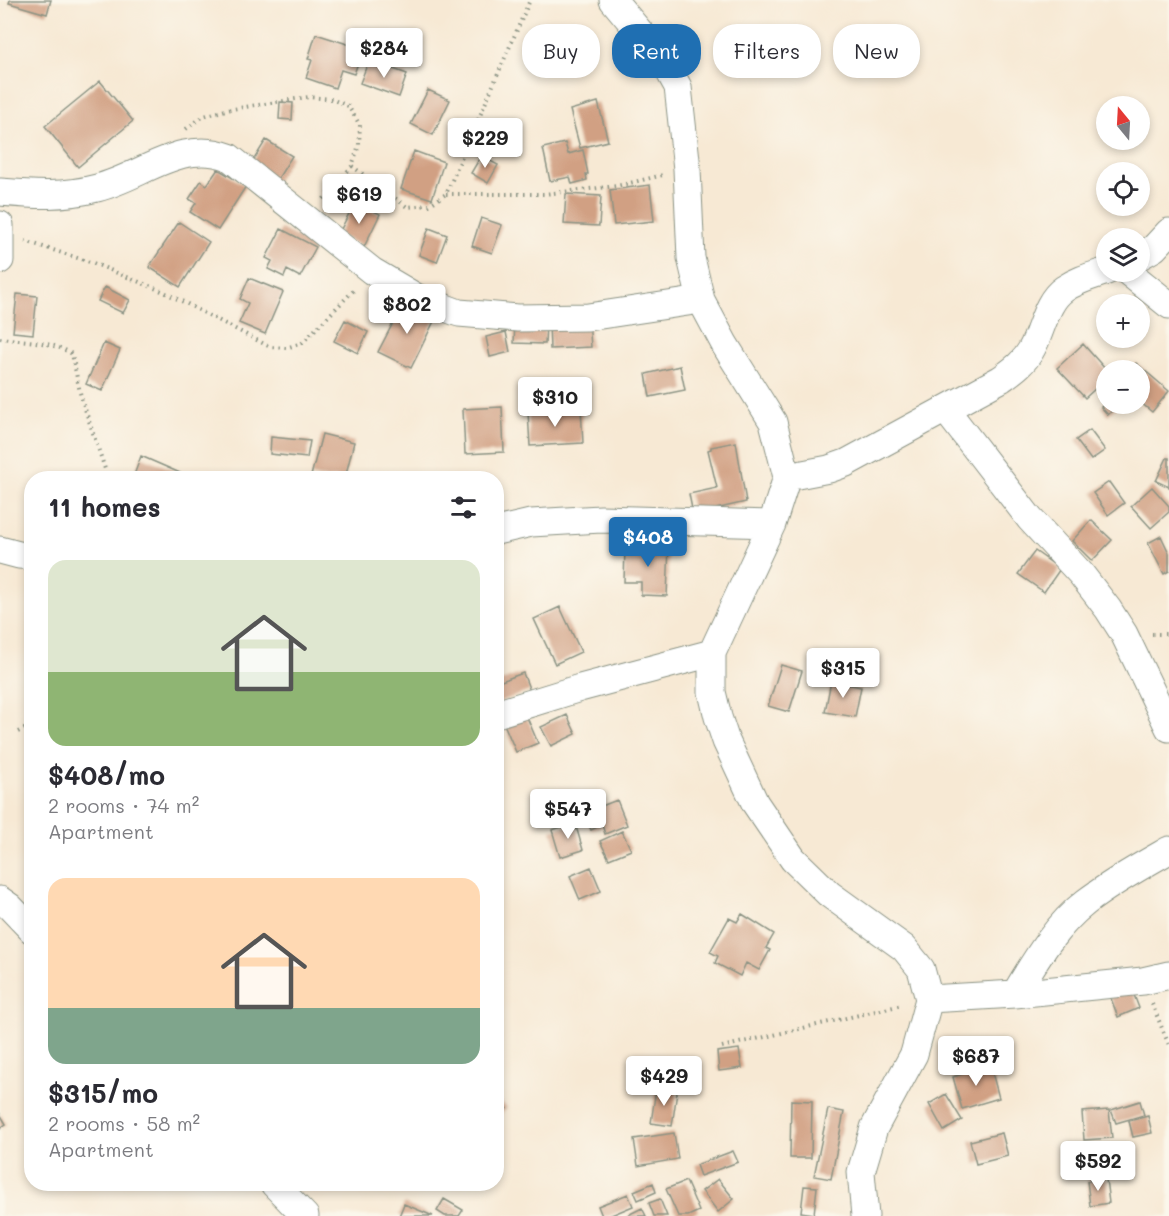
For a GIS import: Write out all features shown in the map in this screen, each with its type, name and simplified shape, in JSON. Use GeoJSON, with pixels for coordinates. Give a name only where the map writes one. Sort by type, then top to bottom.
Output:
{"type":"FeatureCollection","features":[{"type":"Feature","properties":{"kind":"street"},"geometry":{"type":"LineString","coordinates":[[613,0],[663,60],[678,87],[687,169],[691,258],[701,300],[725,345],[773,422],[787,477],[772,524],[712,653],[712,692],[718,717],[726,741],[755,803],[793,859],[829,894],[904,948],[921,969],[929,999],[914,1054],[873,1128],[861,1172],[865,1216]]}},
{"type":"Feature","properties":{"kind":"street"},"geometry":{"type":"LineString","coordinates":[[0,192],[67,195],[100,188],[167,159],[200,150],[214,151],[229,157],[372,271],[416,297],[459,313],[518,318],[588,317],[701,300]]}},
{"type":"Feature","properties":{"kind":"street"},"geometry":{"type":"LineString","coordinates":[[0,260],[1,229]]}},
{"type":"Feature","properties":{"kind":"street"},"geometry":{"type":"LineString","coordinates":[[1150,250],[1169,232]]}},
{"type":"Feature","properties":{"kind":"street"},"geometry":{"type":"LineString","coordinates":[[787,477],[829,469],[846,463],[1001,379],[1017,368],[1031,351],[1048,309],[1062,290],[1096,275]]}},
{"type":"Feature","properties":{"kind":"street"},"geometry":{"type":"LineString","coordinates":[[1140,282],[1169,305]]}},
{"type":"Feature","properties":{"kind":"street"},"geometry":{"type":"LineString","coordinates":[[946,410],[1030,519],[1081,574],[1108,609],[1124,634],[1169,728]]}},
{"type":"Feature","properties":{"kind":"street"},"geometry":{"type":"LineString","coordinates":[[504,529],[531,523],[601,519],[772,524]]}},
{"type":"Feature","properties":{"kind":"street"},"geometry":{"type":"LineString","coordinates":[[0,550],[24,555]]}},
{"type":"Feature","properties":{"kind":"street"},"geometry":{"type":"LineString","coordinates":[[504,712],[580,688],[712,653]]}},
{"type":"Feature","properties":{"kind":"street"},"geometry":{"type":"LineString","coordinates":[[1015,994],[1039,954],[1061,926],[1085,903],[1169,850]]}},
{"type":"Feature","properties":{"kind":"street"},"geometry":{"type":"LineString","coordinates":[[0,900],[24,922]]}},
{"type":"Feature","properties":{"kind":"street"},"geometry":{"type":"LineString","coordinates":[[929,999],[1015,994],[1143,981],[1169,975]]}},
{"type":"Feature","properties":{"kind":"street"},"geometry":{"type":"LineString","coordinates":[[281,1191],[305,1216]]}},
{"type":"Feature","properties":{"kind":"path"},"geometry":{"type":"LineString","coordinates":[[352,166],[407,207],[429,205],[446,194],[530,0]]}},
{"type":"Feature","properties":{"kind":"path"},"geometry":{"type":"LineString","coordinates":[[167,159],[176,140],[190,124],[204,116],[226,110],[309,97],[331,99],[348,106],[360,125],[359,146],[352,166],[307,218]]}},
{"type":"Feature","properties":{"kind":"path"},"geometry":{"type":"LineString","coordinates":[[446,194],[555,193],[617,186],[687,169]]}},
{"type":"Feature","properties":{"kind":"path"},"geometry":{"type":"LineString","coordinates":[[1,229],[93,262],[164,292],[270,347],[286,348],[302,343],[372,271]]}},
{"type":"Feature","properties":{"kind":"path"},"geometry":{"type":"LineString","coordinates":[[0,338],[42,344],[64,349],[72,354],[81,397],[106,471]]}},
{"type":"Feature","properties":{"kind":"path"},"geometry":{"type":"LineString","coordinates":[[18,732],[24,729]]}},
{"type":"Feature","properties":{"kind":"path"},"geometry":{"type":"LineString","coordinates":[[1143,981],[1169,1045]]}},
{"type":"Feature","properties":{"kind":"path"},"geometry":{"type":"LineString","coordinates":[[722,1047],[929,999]]}},
{"type":"Feature","properties":{"kind":"building"},"geometry":{"type":"Polygon","coordinates":[[[10,0],[51,0],[47,14],[9,3],[10,0]]]}},
{"type":"Feature","properties":{"kind":"building"},"geometry":{"type":"Polygon","coordinates":[[[316,34],[363,49],[354,74],[341,70],[335,88],[306,78],[312,60],[308,59],[316,34]]]}},
{"type":"Feature","properties":{"kind":"building"},"geometry":{"type":"Polygon","coordinates":[[[369,60],[407,74],[399,97],[360,83],[369,60]]]}},
{"type":"Feature","properties":{"kind":"building"},"geometry":{"type":"Polygon","coordinates":[[[100,81],[133,121],[78,167],[45,126],[100,81]]]}},
{"type":"Feature","properties":{"kind":"building"},"geometry":{"type":"Polygon","coordinates":[[[428,90],[450,100],[433,135],[411,124],[428,90]]]}},
{"type":"Feature","properties":{"kind":"building"},"geometry":{"type":"Polygon","coordinates":[[[280,102],[293,103],[292,120],[279,119],[280,102]]]}},
{"type":"Feature","properties":{"kind":"building"},"geometry":{"type":"Polygon","coordinates":[[[598,102],[608,141],[580,148],[570,110],[598,102]]]}},
{"type":"Feature","properties":{"kind":"building"},"geometry":{"type":"Polygon","coordinates":[[[266,140],[292,156],[274,185],[248,169],[266,140]]]}},
{"type":"Feature","properties":{"kind":"building"},"geometry":{"type":"Polygon","coordinates":[[[565,143],[568,154],[583,150],[587,180],[572,184],[570,177],[550,181],[543,148],[565,143]]]}},
{"type":"Feature","properties":{"kind":"building"},"geometry":{"type":"Polygon","coordinates":[[[414,151],[444,162],[432,199],[401,189],[414,151]]]}},
{"type":"Feature","properties":{"kind":"building"},"geometry":{"type":"Polygon","coordinates":[[[481,156],[498,165],[488,183],[471,173],[481,156]]]}},
{"type":"Feature","properties":{"kind":"building"},"geometry":{"type":"Polygon","coordinates":[[[218,169],[246,186],[218,230],[190,212],[196,203],[189,199],[201,181],[207,185],[218,169]]]}},
{"type":"Feature","properties":{"kind":"building"},"geometry":{"type":"Polygon","coordinates":[[[650,185],[654,221],[614,225],[610,190],[650,185]]]}},
{"type":"Feature","properties":{"kind":"building"},"geometry":{"type":"Polygon","coordinates":[[[566,194],[601,196],[599,226],[564,224],[566,194]]]}},
{"type":"Feature","properties":{"kind":"building"},"geometry":{"type":"Polygon","coordinates":[[[355,202],[380,214],[364,247],[338,235],[355,202]]]}},
{"type":"Feature","properties":{"kind":"building"},"geometry":{"type":"Polygon","coordinates":[[[481,218],[502,225],[492,253],[472,246],[481,218]]]}},
{"type":"Feature","properties":{"kind":"building"},"geometry":{"type":"Polygon","coordinates":[[[179,222],[209,242],[180,287],[149,267],[179,222]]]}},
{"type":"Feature","properties":{"kind":"building"},"geometry":{"type":"Polygon","coordinates":[[[429,228],[447,235],[437,262],[419,255],[429,228]]]}},
{"type":"Feature","properties":{"kind":"building"},"geometry":{"type":"Polygon","coordinates":[[[281,229],[316,247],[300,277],[287,270],[284,277],[268,269],[272,261],[266,258],[281,229]]]}},
{"type":"Feature","properties":{"kind":"building"},"geometry":{"type":"Polygon","coordinates":[[[249,278],[283,292],[265,334],[239,323],[248,303],[240,299],[249,278]]]}},
{"type":"Feature","properties":{"kind":"building"},"geometry":{"type":"Polygon","coordinates":[[[105,287],[130,300],[123,313],[98,301],[105,287]]]}},
{"type":"Feature","properties":{"kind":"building"},"geometry":{"type":"Polygon","coordinates":[[[17,294],[37,296],[33,334],[13,332],[17,294]]]}},
{"type":"Feature","properties":{"kind":"building"},"geometry":{"type":"Polygon","coordinates":[[[404,302],[436,317],[411,368],[378,352],[404,302]]]}},
{"type":"Feature","properties":{"kind":"building"},"geometry":{"type":"Polygon","coordinates":[[[345,320],[368,332],[358,353],[334,341],[345,320]]]}},
{"type":"Feature","properties":{"kind":"building"},"geometry":{"type":"Polygon","coordinates":[[[589,320],[591,347],[550,349],[549,322],[589,320]]]}},
{"type":"Feature","properties":{"kind":"building"},"geometry":{"type":"Polygon","coordinates":[[[515,323],[546,324],[545,344],[514,343],[515,323]]]}},
{"type":"Feature","properties":{"kind":"building"},"geometry":{"type":"Polygon","coordinates":[[[506,332],[510,352],[490,357],[486,337],[506,332]]]}},
{"type":"Feature","properties":{"kind":"building"},"geometry":{"type":"Polygon","coordinates":[[[104,343],[120,350],[102,391],[86,384],[104,343]]]}},
{"type":"Feature","properties":{"kind":"building"},"geometry":{"type":"Polygon","coordinates":[[[1083,344],[1097,360],[1096,388],[1085,398],[1057,368],[1083,344]]]}},
{"type":"Feature","properties":{"kind":"building"},"geometry":{"type":"Polygon","coordinates":[[[680,366],[685,390],[650,397],[646,374],[680,366]]]}},
{"type":"Feature","properties":{"kind":"building"},"geometry":{"type":"Polygon","coordinates":[[[1150,375],[1169,391],[1152,412],[1150,410],[1150,375]]]}},
{"type":"Feature","properties":{"kind":"building"},"geometry":{"type":"Polygon","coordinates":[[[502,407],[504,452],[465,454],[463,409],[502,407]]]}},
{"type":"Feature","properties":{"kind":"building"},"geometry":{"type":"Polygon","coordinates":[[[581,409],[583,443],[530,446],[528,412],[581,409]]]}},
{"type":"Feature","properties":{"kind":"building"},"geometry":{"type":"Polygon","coordinates":[[[1090,430],[1105,450],[1091,460],[1076,440],[1090,430]]]}},
{"type":"Feature","properties":{"kind":"building"},"geometry":{"type":"Polygon","coordinates":[[[322,434],[354,442],[347,471],[312,471],[322,434]]]}},
{"type":"Feature","properties":{"kind":"building"},"geometry":{"type":"Polygon","coordinates":[[[271,437],[310,441],[307,458],[270,454],[271,437]]]}},
{"type":"Feature","properties":{"kind":"building"},"geometry":{"type":"Polygon","coordinates":[[[736,442],[746,502],[693,514],[689,494],[717,488],[708,450],[711,447],[736,442]]]}},
{"type":"Feature","properties":{"kind":"building"},"geometry":{"type":"Polygon","coordinates":[[[141,456],[175,471],[136,471],[141,456]]]}},
{"type":"Feature","properties":{"kind":"building"},"geometry":{"type":"Polygon","coordinates":[[[1169,458],[1169,487],[1156,481],[1169,458]]]}},
{"type":"Feature","properties":{"kind":"building"},"geometry":{"type":"Polygon","coordinates":[[[1109,482],[1124,503],[1108,515],[1093,493],[1109,482]]]}},
{"type":"Feature","properties":{"kind":"building"},"geometry":{"type":"Polygon","coordinates":[[[1152,487],[1169,506],[1169,512],[1151,528],[1131,506],[1152,487]]]}},
{"type":"Feature","properties":{"kind":"building"},"geometry":{"type":"Polygon","coordinates":[[[1091,520],[1112,540],[1092,561],[1072,541],[1091,520]]]}},
{"type":"Feature","properties":{"kind":"building"},"geometry":{"type":"Polygon","coordinates":[[[1161,536],[1169,553],[1169,571],[1164,574],[1148,543],[1161,536]]]}},
{"type":"Feature","properties":{"kind":"building"},"geometry":{"type":"Polygon","coordinates":[[[642,544],[669,545],[667,596],[641,595],[641,582],[624,582],[625,548],[642,548],[642,544]]]}},
{"type":"Feature","properties":{"kind":"building"},"geometry":{"type":"Polygon","coordinates":[[[1035,551],[1060,569],[1044,592],[1018,574],[1035,551]]]}},
{"type":"Feature","properties":{"kind":"building"},"geometry":{"type":"Polygon","coordinates":[[[560,607],[581,652],[555,664],[534,619],[560,607]]]}},
{"type":"Feature","properties":{"kind":"building"},"geometry":{"type":"Polygon","coordinates":[[[781,665],[802,671],[789,712],[768,706],[781,665]]]}},
{"type":"Feature","properties":{"kind":"building"},"geometry":{"type":"Polygon","coordinates":[[[523,673],[530,691],[504,700],[504,680],[523,673]]]}},
{"type":"Feature","properties":{"kind":"building"},"geometry":{"type":"Polygon","coordinates":[[[831,681],[861,687],[855,717],[825,712],[831,681]]]}},
{"type":"Feature","properties":{"kind":"building"},"geometry":{"type":"Polygon","coordinates":[[[526,715],[538,743],[516,752],[504,724],[526,715]]]}},
{"type":"Feature","properties":{"kind":"building"},"geometry":{"type":"Polygon","coordinates":[[[567,715],[576,734],[551,746],[541,727],[567,715]]]}},
{"type":"Feature","properties":{"kind":"building"},"geometry":{"type":"Polygon","coordinates":[[[617,800],[627,825],[605,834],[602,825],[591,830],[584,813],[617,800]]]}},
{"type":"Feature","properties":{"kind":"building"},"geometry":{"type":"Polygon","coordinates":[[[575,823],[583,850],[560,857],[552,830],[575,823]]]}},
{"type":"Feature","properties":{"kind":"building"},"geometry":{"type":"Polygon","coordinates":[[[622,831],[631,850],[609,859],[600,841],[622,831]]]}},
{"type":"Feature","properties":{"kind":"building"},"geometry":{"type":"Polygon","coordinates":[[[591,867],[601,891],[580,900],[570,876],[591,867]]]}},
{"type":"Feature","properties":{"kind":"building"},"geometry":{"type":"Polygon","coordinates":[[[742,914],[774,934],[766,948],[770,950],[759,970],[746,963],[740,976],[715,963],[718,956],[710,952],[729,918],[737,922],[742,914]]]}},
{"type":"Feature","properties":{"kind":"building"},"geometry":{"type":"Polygon","coordinates":[[[1131,987],[1139,1008],[1118,1017],[1110,996],[1131,987]]]}},
{"type":"Feature","properties":{"kind":"building"},"geometry":{"type":"Polygon","coordinates":[[[739,1049],[742,1068],[719,1071],[717,1052],[739,1049]]]}},
{"type":"Feature","properties":{"kind":"building"},"geometry":{"type":"Polygon","coordinates":[[[990,1065],[999,1098],[962,1109],[953,1077],[990,1065]]]}},
{"type":"Feature","properties":{"kind":"building"},"geometry":{"type":"Polygon","coordinates":[[[656,1089],[677,1092],[672,1126],[651,1123],[656,1089]]]}},
{"type":"Feature","properties":{"kind":"building"},"geometry":{"type":"Polygon","coordinates":[[[946,1094],[962,1120],[944,1131],[929,1104],[946,1094]]]}},
{"type":"Feature","properties":{"kind":"building"},"geometry":{"type":"Polygon","coordinates":[[[791,1100],[812,1101],[811,1158],[790,1158],[791,1100]]]}},
{"type":"Feature","properties":{"kind":"building"},"geometry":{"type":"Polygon","coordinates":[[[1140,1101],[1144,1115],[1116,1123],[1111,1110],[1140,1101]]]}},
{"type":"Feature","properties":{"kind":"building"},"geometry":{"type":"Polygon","coordinates":[[[828,1109],[844,1112],[831,1179],[814,1176],[828,1109]]]}},
{"type":"Feature","properties":{"kind":"building"},"geometry":{"type":"Polygon","coordinates":[[[1109,1110],[1112,1138],[1084,1140],[1082,1112],[1109,1110]]]}},
{"type":"Feature","properties":{"kind":"building"},"geometry":{"type":"Polygon","coordinates":[[[0,1114],[6,1124],[0,1128],[0,1114]]]}},
{"type":"Feature","properties":{"kind":"building"},"geometry":{"type":"Polygon","coordinates":[[[1148,1116],[1152,1133],[1133,1137],[1129,1121],[1148,1116]]]}},
{"type":"Feature","properties":{"kind":"building"},"geometry":{"type":"Polygon","coordinates":[[[674,1133],[678,1159],[638,1166],[634,1139],[674,1133]]]}},
{"type":"Feature","properties":{"kind":"building"},"geometry":{"type":"Polygon","coordinates":[[[1002,1133],[1008,1156],[976,1164],[970,1141],[1002,1133]]]}},
{"type":"Feature","properties":{"kind":"building"},"geometry":{"type":"Polygon","coordinates":[[[733,1151],[738,1162],[700,1176],[696,1165],[733,1151]]]}},
{"type":"Feature","properties":{"kind":"building"},"geometry":{"type":"Polygon","coordinates":[[[718,1179],[734,1199],[718,1212],[702,1191],[718,1179]]]}},
{"type":"Feature","properties":{"kind":"building"},"geometry":{"type":"Polygon","coordinates":[[[1106,1179],[1109,1203],[1090,1206],[1087,1181],[1106,1179]]]}},
{"type":"Feature","properties":{"kind":"building"},"geometry":{"type":"Polygon","coordinates":[[[686,1181],[699,1211],[688,1216],[678,1216],[666,1189],[686,1181]]]}},
{"type":"Feature","properties":{"kind":"building"},"geometry":{"type":"Polygon","coordinates":[[[653,1183],[656,1192],[638,1200],[634,1191],[653,1183]]]}},
{"type":"Feature","properties":{"kind":"building"},"geometry":{"type":"Polygon","coordinates":[[[804,1186],[817,1187],[814,1214],[801,1212],[804,1186]]]}},
{"type":"Feature","properties":{"kind":"building"},"geometry":{"type":"Polygon","coordinates":[[[628,1194],[633,1206],[609,1216],[602,1216],[598,1206],[628,1194]]]}},
{"type":"Feature","properties":{"kind":"building"},"geometry":{"type":"Polygon","coordinates":[[[444,1199],[463,1210],[459,1216],[445,1216],[437,1211],[444,1199]]]}},
{"type":"Feature","properties":{"kind":"building"},"geometry":{"type":"Polygon","coordinates":[[[660,1199],[667,1216],[654,1216],[649,1203],[660,1199]]]}},
{"type":"Feature","properties":{"kind":"building"},"geometry":{"type":"Polygon","coordinates":[[[404,1204],[433,1216],[399,1216],[404,1204]]]}},
{"type":"Feature","properties":{"kind":"building"},"geometry":{"type":"Polygon","coordinates":[[[642,1208],[646,1216],[626,1216],[642,1208]]]}}]}
